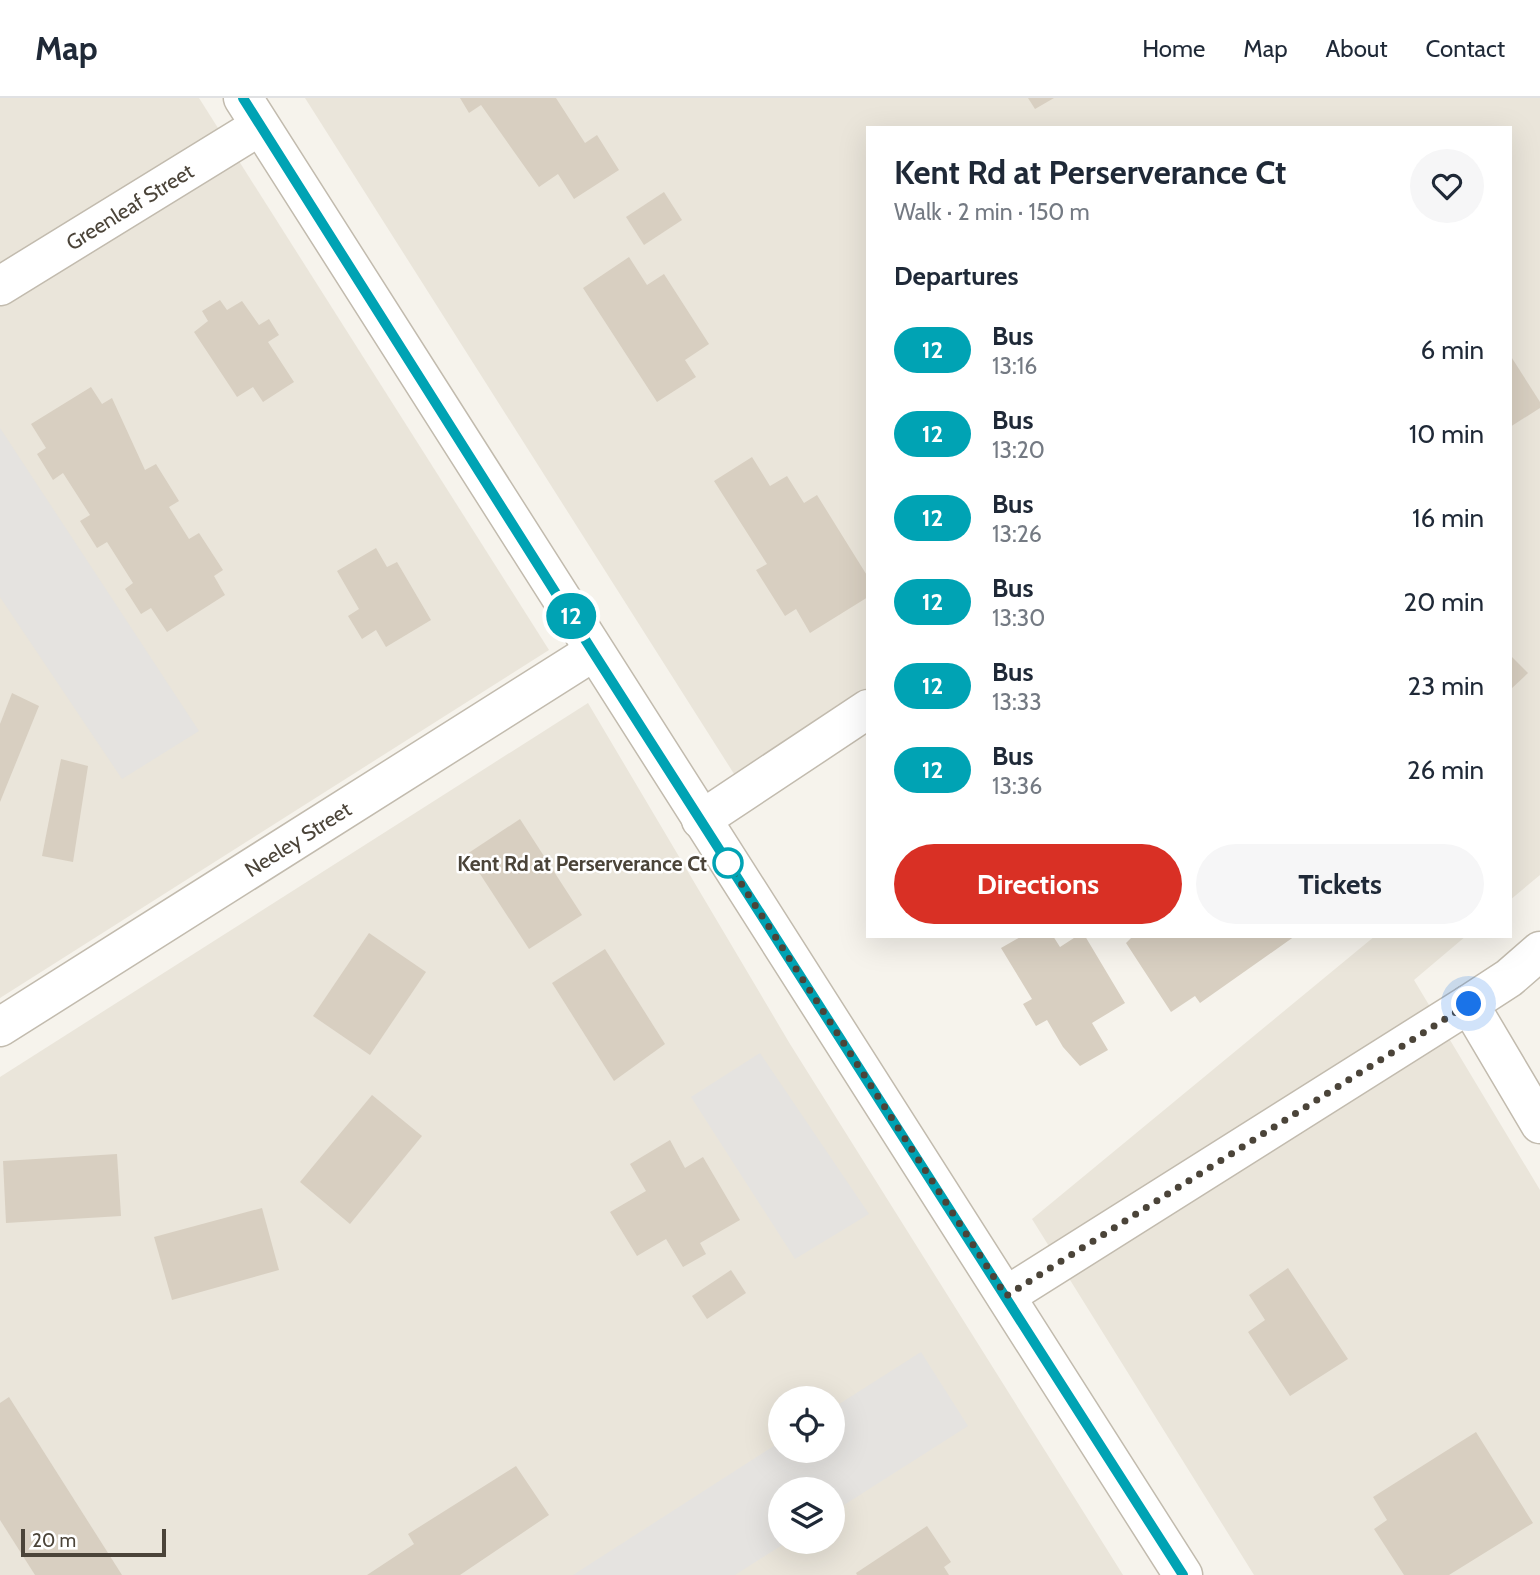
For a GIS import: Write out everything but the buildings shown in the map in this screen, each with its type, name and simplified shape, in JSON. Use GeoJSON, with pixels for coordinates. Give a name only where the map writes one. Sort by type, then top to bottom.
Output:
{"type":"FeatureCollection","features":[{"type":"Feature","properties":{"kind":"street","name":"Greenleaf Street"},"geometry":{"type":"LineString","coordinates":[[0,286],[252,112]]}},
{"type":"Feature","properties":{"kind":"street"},"geometry":{"type":"LineString","coordinates":[[252,112],[593,652],[1183,1575]]}},
{"type":"Feature","properties":{"kind":"street","name":"Neeley Street"},"geometry":{"type":"LineString","coordinates":[[0,1027],[593,652]]}},
{"type":"Feature","properties":{"kind":"street"},"geometry":{"type":"LineString","coordinates":[[701,820],[866,710]]}},
{"type":"Feature","properties":{"kind":"street"},"geometry":{"type":"LineString","coordinates":[[1006,1296],[1469,1004],[1508,978],[1540,951]]}},
{"type":"Feature","properties":{"kind":"street"},"geometry":{"type":"LineString","coordinates":[[1469,1004],[1540,1124]]}},
{"type":"Feature","properties":{"kind":"shaded area"},"geometry":{"type":"Polygon","coordinates":[[[0,98],[199,98],[549,650],[0,998],[0,98]]]}},
{"type":"Feature","properties":{"kind":"shaded area"},"geometry":{"type":"Polygon","coordinates":[[[305,98],[1540,98],[1540,875],[1512,898],[1512,126],[866,126],[866,693],[736,777],[305,98]]]}},
{"type":"Feature","properties":{"kind":"shaded area"},"geometry":{"type":"Polygon","coordinates":[[[0,428],[199,731],[122,779],[0,597],[0,428]]]}},
{"type":"Feature","properties":{"kind":"shaded area"},"geometry":{"type":"Polygon","coordinates":[[[588,703],[790,1044],[1123,1575],[0,1575],[0,1077],[588,703]]]}},
{"type":"Feature","properties":{"kind":"shaded area"},"geometry":{"type":"Polygon","coordinates":[[[1373,938],[1464,938],[1414,980],[1540,1190],[1540,1575],[1254,1575],[1032,1219],[1373,938]]]}},
{"type":"Feature","properties":{"kind":"shaded area"},"geometry":{"type":"Polygon","coordinates":[[[760,1053],[869,1214],[795,1259],[691,1097],[760,1053]]]}},
{"type":"Feature","properties":{"kind":"shaded area"},"geometry":{"type":"Polygon","coordinates":[[[921,1352],[968,1426],[845,1504],[845,1477],[768,1477],[768,1554],[735,1575],[573,1575],[768,1450],[768,1463],[845,1463],[845,1400],[921,1352]]]}},
{"type":"Feature","properties":{"kind":"bus line","name":"12"},"geometry":{"type":"LineString","coordinates":[[243,98],[593,652],[1183,1575]]}},
{"type":"Feature","properties":{"kind":"place","name":"Kent Rd at Perserverance Ct"},"geometry":{"type":"Point","coordinates":[728,863]}},
{"type":"Feature","properties":{"kind":"route"},"geometry":{"type":"LineString","coordinates":[[728,863],[1006,1296],[1469,1004]]}}]}
